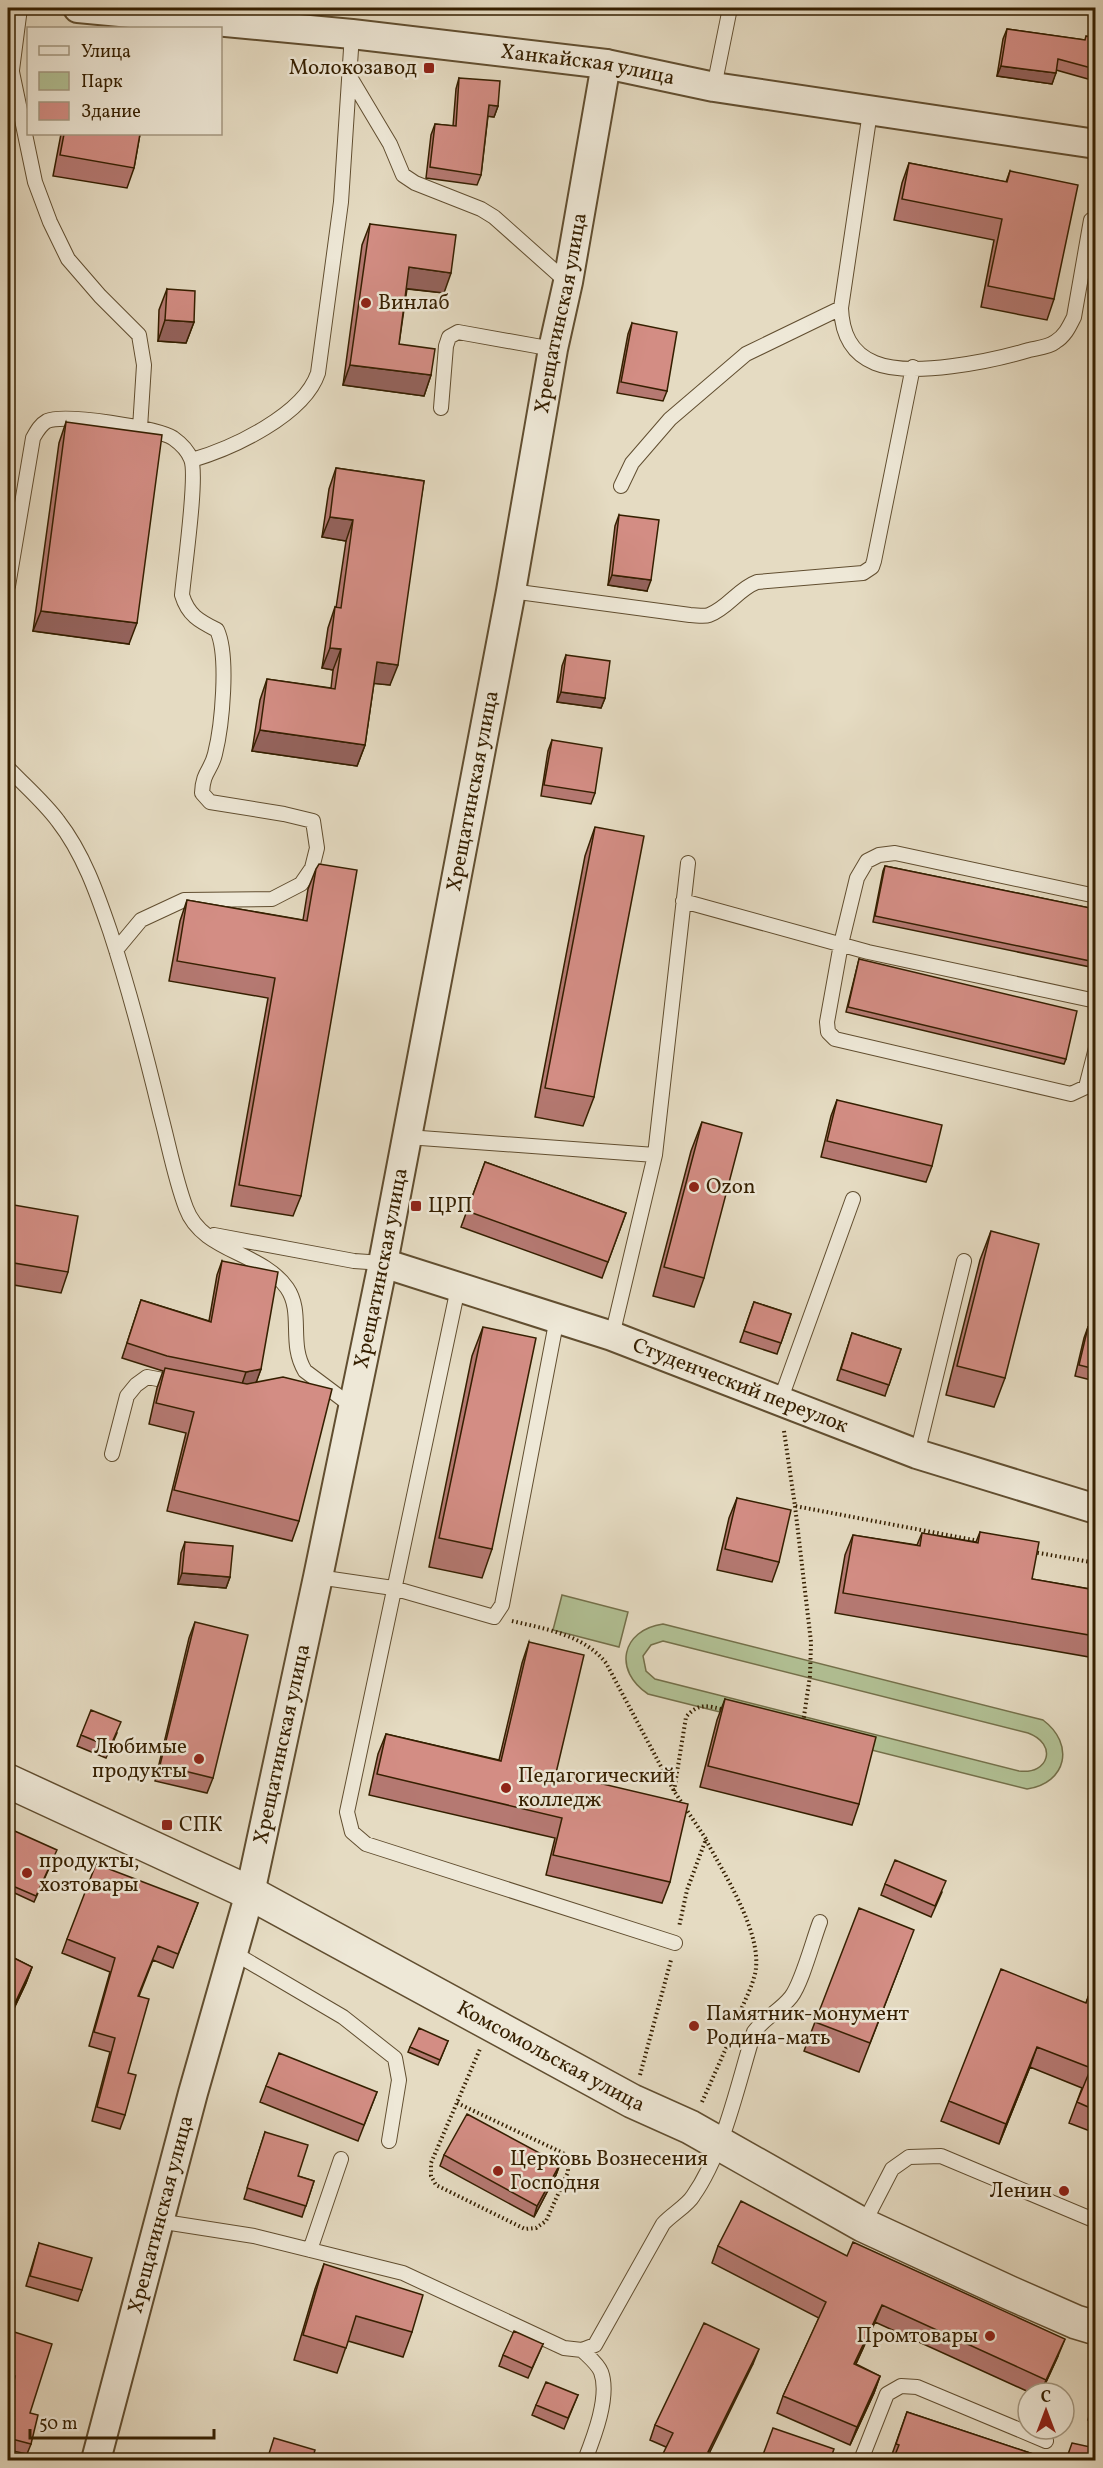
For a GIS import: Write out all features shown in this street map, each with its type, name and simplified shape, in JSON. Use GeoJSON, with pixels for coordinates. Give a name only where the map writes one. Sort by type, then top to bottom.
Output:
{"type":"FeatureCollection","features":[{"type":"Feature","properties":{"kind":"street","name":"Ханкайская улица"},"geometry":{"type":"LineString","coordinates":[[78,8],[292,18],[352,34],[606,64],[714,87],[1095,144]]}},
{"type":"Feature","properties":{"kind":"street","name":"Хрещатинская улица"},"geometry":{"type":"LineString","coordinates":[[96,2460],[158,2221],[250,1893],[318,1577],[383,1263],[511,591],[606,64]]}},
{"type":"Feature","properties":{"kind":"street","name":"Студенческий переулок"},"geometry":{"type":"LineString","coordinates":[[383,1263],[612,1336],[917,1454],[1095,1509]]}},
{"type":"Feature","properties":{"kind":"street","name":"Комсомольская улица"},"geometry":{"type":"LineString","coordinates":[[8,1781],[250,1893],[632,2101],[690,2127],[863,2225],[1010,2294],[1095,2328]]}},
{"type":"Feature","properties":{"kind":"lane"},"geometry":{"type":"LineString","coordinates":[[8,101],[13,47],[20,8]]}},
{"type":"Feature","properties":{"kind":"lane"},"geometry":{"type":"LineString","coordinates":[[714,87],[730,8]]}},
{"type":"Feature","properties":{"kind":"lane"},"geometry":{"type":"LineString","coordinates":[[192,460],[209,455],[275,420],[292,409],[315,384],[341,202],[352,34]]}},
{"type":"Feature","properties":{"kind":"lane"},"geometry":{"type":"LineString","coordinates":[[12,72],[35,182],[50,222],[68,259],[100,296],[139,335],[144,365],[140,428]]}},
{"type":"Feature","properties":{"kind":"lane"},"geometry":{"type":"LineString","coordinates":[[350,77],[390,144],[403,175],[415,183],[481,209],[494,217],[568,282]]}},
{"type":"Feature","properties":{"kind":"lane"},"geometry":{"type":"LineString","coordinates":[[870,112],[841,308],[846,337],[856,350],[873,363],[891,367],[964,366],[1054,344],[1068,331],[1074,317],[1091,220]]}},
{"type":"Feature","properties":{"kind":"lane"},"geometry":{"type":"LineString","coordinates":[[621,486],[632,463],[670,419],[746,354],[841,308]]}},
{"type":"Feature","properties":{"kind":"lane"},"geometry":{"type":"LineString","coordinates":[[441,408],[446,346],[449,337],[458,332],[553,349]]}},
{"type":"Feature","properties":{"kind":"lane"},"geometry":{"type":"LineString","coordinates":[[511,591],[690,615],[708,615],[723,607],[745,586],[757,582],[862,573],[872,567],[874,561],[913,367]]}},
{"type":"Feature","properties":{"kind":"lane"},"geometry":{"type":"LineString","coordinates":[[8,586],[33,438],[39,426],[60,418],[140,428],[172,438],[192,460],[192,490],[182,595],[186,608],[195,618],[217,630],[224,654],[215,756],[202,777],[202,793],[210,802],[313,821],[317,848],[312,868],[301,884],[272,899],[184,900],[141,920],[116,950]]}},
{"type":"Feature","properties":{"kind":"lane"},"geometry":{"type":"LineString","coordinates":[[8,768],[58,820],[94,883],[129,990],[186,1209],[200,1232],[258,1262],[275,1274],[288,1288],[296,1312],[297,1353],[305,1371],[354,1407]]}},
{"type":"Feature","properties":{"kind":"lane"},"geometry":{"type":"LineString","coordinates":[[1095,896],[895,853],[879,855],[867,861],[857,878],[841,944],[827,1022],[828,1032],[835,1039],[1071,1094],[1086,1087],[1095,1048]]}},
{"type":"Feature","properties":{"kind":"lane"},"geometry":{"type":"LineString","coordinates":[[612,1336],[655,1155],[688,863]]}},
{"type":"Feature","properties":{"kind":"lane"},"geometry":{"type":"LineString","coordinates":[[683,901],[868,952],[1095,1001]]}},
{"type":"Feature","properties":{"kind":"lane"},"geometry":{"type":"LineString","coordinates":[[407,1137],[655,1155]]}},
{"type":"Feature","properties":{"kind":"lane"},"geometry":{"type":"LineString","coordinates":[[780,1401],[854,1199]]}},
{"type":"Feature","properties":{"kind":"lane"},"geometry":{"type":"LineString","coordinates":[[200,1232],[354,1261],[383,1263]]}},
{"type":"Feature","properties":{"kind":"lane"},"geometry":{"type":"LineString","coordinates":[[917,1454],[964,1261]]}},
{"type":"Feature","properties":{"kind":"lane"},"geometry":{"type":"LineString","coordinates":[[458,1288],[347,1812],[352,1832],[366,1844],[675,1943]]}},
{"type":"Feature","properties":{"kind":"lane"},"geometry":{"type":"LineString","coordinates":[[318,1577],[393,1588],[494,1617],[502,1605],[557,1318]]}},
{"type":"Feature","properties":{"kind":"lane"},"geometry":{"type":"LineString","coordinates":[[112,1454],[127,1396],[136,1385],[147,1377],[195,1387]]}},
{"type":"Feature","properties":{"kind":"lane"},"geometry":{"type":"LineString","coordinates":[[298,1383],[316,1379]]}},
{"type":"Feature","properties":{"kind":"lane"},"geometry":{"type":"LineString","coordinates":[[158,2221],[254,2236],[403,2273],[564,2348],[582,2350],[595,2345],[663,2224],[674,2211],[692,2199],[706,2176],[719,2144],[754,2032],[764,2018],[780,2009],[794,1994],[820,1922]]}},
{"type":"Feature","properties":{"kind":"lane"},"geometry":{"type":"LineString","coordinates":[[234,1953],[343,2017],[395,2058],[399,2080],[389,2141]]}},
{"type":"Feature","properties":{"kind":"lane"},"geometry":{"type":"LineString","coordinates":[[863,2225],[892,2169],[909,2157],[941,2156],[1095,2221]]}},
{"type":"Feature","properties":{"kind":"lane"},"geometry":{"type":"LineString","coordinates":[[310,2250],[341,2159]]}},
{"type":"Feature","properties":{"kind":"lane"},"geometry":{"type":"LineString","coordinates":[[582,2350],[601,2370],[604,2390],[596,2431],[585,2460]]}},
{"type":"Feature","properties":{"kind":"lane"},"geometry":{"type":"LineString","coordinates":[[861,2460],[887,2394],[901,2386],[917,2388],[1016,2429]]}},
{"type":"Feature","properties":{"kind":"path"},"geometry":{"type":"LineString","coordinates":[[780,1401],[811,1642],[810,1676],[802,1725]]}},
{"type":"Feature","properties":{"kind":"path"},"geometry":{"type":"LineString","coordinates":[[795,1506],[980,1541]]}},
{"type":"Feature","properties":{"kind":"path"},"geometry":{"type":"LineString","coordinates":[[1026,1550],[1095,1563]]}},
{"type":"Feature","properties":{"kind":"path"},"geometry":{"type":"LineString","coordinates":[[494,1617],[569,1637],[596,1650],[606,1663],[674,1791],[706,1839],[753,1938],[756,1957],[755,1973],[730,2038],[690,2127]]}},
{"type":"Feature","properties":{"kind":"path"},"geometry":{"type":"LineString","coordinates":[[674,1791],[686,1717],[694,1708],[706,1706],[727,1710]]}},
{"type":"Feature","properties":{"kind":"path"},"geometry":{"type":"LineString","coordinates":[[792,1723],[813,1727]]}},
{"type":"Feature","properties":{"kind":"path"},"geometry":{"type":"LineString","coordinates":[[632,2101],[687,1890],[706,1839]]}},
{"type":"Feature","properties":{"kind":"path"},"geometry":{"type":"LineString","coordinates":[[457,2103],[562,2154],[568,2161],[568,2172],[546,2221],[536,2228],[525,2229],[436,2185],[431,2176],[431,2163],[457,2103],[478,2057],[488,2023]]}},
{"type":"Feature","properties":{"kind":"green space"},"geometry":{"type":"Polygon","coordinates":[[[562,1595],[628,1612],[619,1647],[553,1630],[562,1595]]]}},
{"type":"Feature","properties":{"kind":"green space"},"geometry":{"type":"Polygon","coordinates":[[[663,1624],[1043,1720],[1060,1740],[1063,1751],[1062,1761],[1058,1771],[1051,1779],[1027,1789],[648,1694],[637,1685],[626,1663],[631,1643],[638,1634],[663,1624]],[[663,1641],[651,1645],[643,1656],[646,1671],[655,1679],[1019,1771],[1037,1768],[1046,1758],[1043,1744],[1028,1733],[663,1641]]]}},
{"type":"Feature","properties":{"kind":"building"},"geometry":{"type":"Polygon","coordinates":[[[1007,29],[1085,40],[1086,36],[1095,38],[1095,69],[1058,59],[1056,73],[1001,66],[1007,29]]]}},
{"type":"Feature","properties":{"kind":"building"},"geometry":{"type":"Polygon","coordinates":[[[459,78],[500,81],[498,106],[489,105],[481,175],[430,167],[435,124],[456,126],[459,78]]]}},
{"type":"Feature","properties":{"kind":"building"},"geometry":{"type":"Polygon","coordinates":[[[64,135],[140,135],[134,168],[60,155],[64,135]]]}},
{"type":"Feature","properties":{"kind":"building"},"geometry":{"type":"Polygon","coordinates":[[[909,163],[1007,182],[1010,171],[1078,185],[1054,299],[988,286],[1002,219],[902,199],[909,163]]]}},
{"type":"Feature","properties":{"kind":"building"},"geometry":{"type":"Polygon","coordinates":[[[370,224],[456,235],[451,273],[409,267],[399,344],[435,349],[431,375],[350,365],[370,224]]]}},
{"type":"Feature","properties":{"kind":"building"},"geometry":{"type":"Polygon","coordinates":[[[167,289],[195,291],[194,322],[165,320],[167,289]]]}},
{"type":"Feature","properties":{"kind":"building"},"geometry":{"type":"Polygon","coordinates":[[[632,323],[677,332],[667,391],[621,382],[632,323]]]}},
{"type":"Feature","properties":{"kind":"building"},"geometry":{"type":"Polygon","coordinates":[[[66,422],[162,435],[137,623],[41,611],[66,422]]]}},
{"type":"Feature","properties":{"kind":"building"},"geometry":{"type":"Polygon","coordinates":[[[336,468],[424,481],[398,665],[377,662],[365,745],[260,730],[267,679],[335,689],[341,649],[330,648],[335,607],[341,608],[353,520],[330,517],[336,468]]]}},
{"type":"Feature","properties":{"kind":"building"},"geometry":{"type":"Polygon","coordinates":[[[619,515],[659,520],[651,580],[612,575],[619,515]]]}},
{"type":"Feature","properties":{"kind":"building"},"geometry":{"type":"Polygon","coordinates":[[[566,655],[610,661],[605,698],[561,692],[566,655]]]}},
{"type":"Feature","properties":{"kind":"building"},"geometry":{"type":"Polygon","coordinates":[[[552,740],[602,748],[595,793],[544,785],[552,740]]]}},
{"type":"Feature","properties":{"kind":"building"},"geometry":{"type":"Polygon","coordinates":[[[595,827],[644,836],[594,1097],[545,1088],[595,827]]]}},
{"type":"Feature","properties":{"kind":"building"},"geometry":{"type":"Polygon","coordinates":[[[319,864],[357,870],[301,1196],[239,1185],[275,978],[177,961],[187,900],[307,921],[316,869],[319,864]]]}},
{"type":"Feature","properties":{"kind":"building"},"geometry":{"type":"Polygon","coordinates":[[[885,866],[1095,909],[1095,962],[875,916],[885,866]]]}},
{"type":"Feature","properties":{"kind":"building"},"geometry":{"type":"Polygon","coordinates":[[[859,959],[1077,1011],[1066,1059],[848,1007],[859,959]]]}},
{"type":"Feature","properties":{"kind":"building"},"geometry":{"type":"Polygon","coordinates":[[[837,1100],[942,1125],[932,1166],[827,1141],[837,1100]]]}},
{"type":"Feature","properties":{"kind":"building"},"geometry":{"type":"Polygon","coordinates":[[[702,1122],[742,1133],[704,1278],[664,1267],[702,1122]]]}},
{"type":"Feature","properties":{"kind":"building"},"geometry":{"type":"Polygon","coordinates":[[[485,1162],[626,1213],[608,1262],[467,1211],[485,1162]]]}},
{"type":"Feature","properties":{"kind":"building"},"geometry":{"type":"Polygon","coordinates":[[[8,1204],[78,1216],[68,1272],[8,1262],[8,1204]]]}},
{"type":"Feature","properties":{"kind":"building"},"geometry":{"type":"Polygon","coordinates":[[[991,1231],[1039,1244],[1005,1378],[957,1366],[991,1231]]]}},
{"type":"Feature","properties":{"kind":"building"},"geometry":{"type":"Polygon","coordinates":[[[222,1261],[278,1272],[261,1369],[246,1372],[167,1356],[127,1343],[141,1300],[211,1322],[222,1261]]]}},
{"type":"Feature","properties":{"kind":"building"},"geometry":{"type":"Polygon","coordinates":[[[754,1302],[791,1314],[781,1343],[744,1331],[754,1302]]]}},
{"type":"Feature","properties":{"kind":"building"},"geometry":{"type":"Polygon","coordinates":[[[483,1327],[536,1338],[492,1549],[439,1538],[483,1327]]]}},
{"type":"Feature","properties":{"kind":"building"},"geometry":{"type":"Polygon","coordinates":[[[1088,1327],[1095,1329],[1095,1369],[1079,1365],[1088,1327]]]}},
{"type":"Feature","properties":{"kind":"building"},"geometry":{"type":"Polygon","coordinates":[[[852,1333],[901,1349],[889,1385],[841,1369],[852,1333]]]}},
{"type":"Feature","properties":{"kind":"building"},"geometry":{"type":"Polygon","coordinates":[[[165,1368],[247,1384],[283,1377],[332,1389],[299,1521],[174,1490],[194,1412],[156,1403],[165,1368]]]}},
{"type":"Feature","properties":{"kind":"building"},"geometry":{"type":"Polygon","coordinates":[[[737,1498],[791,1510],[779,1562],[725,1549],[737,1498]]]}},
{"type":"Feature","properties":{"kind":"building"},"geometry":{"type":"Polygon","coordinates":[[[980,1532],[1039,1542],[1032,1579],[1095,1590],[1095,1636],[843,1593],[853,1535],[920,1546],[922,1533],[978,1543],[980,1532]]]}},
{"type":"Feature","properties":{"kind":"building"},"geometry":{"type":"Polygon","coordinates":[[[185,1542],[233,1546],[230,1577],[182,1573],[185,1542]]]}},
{"type":"Feature","properties":{"kind":"building"},"geometry":{"type":"Polygon","coordinates":[[[195,1622],[248,1635],[213,1778],[160,1765],[195,1622]]]}},
{"type":"Feature","properties":{"kind":"building"},"geometry":{"type":"Polygon","coordinates":[[[529,1642],[584,1655],[556,1773],[688,1804],[670,1882],[553,1855],[562,1818],[377,1774],[386,1734],[501,1761],[529,1642]]]}},
{"type":"Feature","properties":{"kind":"building"},"geometry":{"type":"Polygon","coordinates":[[[725,1699],[876,1737],[859,1804],[708,1766],[725,1699]]]}},
{"type":"Feature","properties":{"kind":"building"},"geometry":{"type":"Polygon","coordinates":[[[91,1710],[121,1722],[110,1747],[81,1735],[91,1710]]]}},
{"type":"Feature","properties":{"kind":"building","name":"продукты, хозтовары"},"geometry":{"type":"Polygon","coordinates":[[[8,1828],[57,1850],[36,1896],[8,1884],[8,1828]]]}},
{"type":"Feature","properties":{"kind":"building"},"geometry":{"type":"Polygon","coordinates":[[[895,1860],[946,1881],[935,1906],[885,1884],[895,1860]]]}},
{"type":"Feature","properties":{"kind":"building"},"geometry":{"type":"Polygon","coordinates":[[[96,1864],[198,1903],[178,1954],[158,1946],[138,1996],[149,1999],[128,2073],[136,2075],[125,2115],[97,2107],[115,2038],[94,2032],[115,1958],[67,1939],[96,1864]]]}},
{"type":"Feature","properties":{"kind":"building"},"geometry":{"type":"Polygon","coordinates":[[[859,1908],[914,1930],[870,2043],[815,2022],[859,1908]]]}},
{"type":"Feature","properties":{"kind":"building"},"geometry":{"type":"Polygon","coordinates":[[[8,1955],[32,1967],[15,2003],[8,2000],[8,1955]]]}},
{"type":"Feature","properties":{"kind":"building"},"geometry":{"type":"Polygon","coordinates":[[[1001,1969],[1086,2003],[1095,1978],[1095,2110],[1077,2102],[1091,2068],[1037,2047],[1006,2124],[949,2101],[1001,1969]]]}},
{"type":"Feature","properties":{"kind":"building"},"geometry":{"type":"Polygon","coordinates":[[[419,2028],[448,2041],[440,2060],[410,2047],[419,2028]]]}},
{"type":"Feature","properties":{"kind":"building"},"geometry":{"type":"Polygon","coordinates":[[[279,2053],[377,2092],[364,2125],[266,2086],[279,2053]]]}},
{"type":"Feature","properties":{"kind":"building","name":"Церковь Вознесения Господня"},"geometry":{"type":"Polygon","coordinates":[[[467,2114],[560,2164],[537,2206],[444,2155],[467,2114]]]}},
{"type":"Feature","properties":{"kind":"building"},"geometry":{"type":"Polygon","coordinates":[[[265,2132],[308,2145],[298,2176],[314,2181],[306,2206],[247,2188],[265,2132]]]}},
{"type":"Feature","properties":{"kind":"building"},"geometry":{"type":"Polygon","coordinates":[[[741,2201],[847,2256],[853,2242],[1065,2339],[1046,2380],[882,2305],[854,2364],[880,2376],[857,2427],[783,2396],[826,2302],[718,2246],[741,2201]]]}},
{"type":"Feature","properties":{"kind":"building"},"geometry":{"type":"Polygon","coordinates":[[[39,2243],[92,2258],[82,2290],[30,2276],[39,2243]]]}},
{"type":"Feature","properties":{"kind":"building"},"geometry":{"type":"Polygon","coordinates":[[[324,2264],[423,2295],[412,2332],[356,2316],[346,2348],[303,2335],[324,2264]]]}},
{"type":"Feature","properties":{"kind":"building"},"geometry":{"type":"Polygon","coordinates":[[[704,2323],[759,2349],[708,2452],[714,2455],[711,2460],[660,2460],[673,2433],[655,2425],[704,2323]]]}},
{"type":"Feature","properties":{"kind":"building"},"geometry":{"type":"Polygon","coordinates":[[[8,2330],[52,2344],[30,2413],[38,2415],[31,2444],[8,2438],[8,2411],[15,2376],[8,2373],[8,2330]]]}},
{"type":"Feature","properties":{"kind":"building"},"geometry":{"type":"Polygon","coordinates":[[[514,2331],[543,2344],[532,2368],[503,2355],[514,2331]]]}},
{"type":"Feature","properties":{"kind":"building"},"geometry":{"type":"Polygon","coordinates":[[[546,2382],[578,2395],[568,2418],[536,2405],[546,2382]]]}},
{"type":"Feature","properties":{"kind":"building"},"geometry":{"type":"Polygon","coordinates":[[[907,2412],[1051,2460],[893,2460],[907,2412]]]}},
{"type":"Feature","properties":{"kind":"building"},"geometry":{"type":"Polygon","coordinates":[[[773,2428],[834,2449],[830,2460],[761,2460],[773,2428]]]}},
{"type":"Feature","properties":{"kind":"building"},"geometry":{"type":"Polygon","coordinates":[[[274,2438],[315,2450],[312,2460],[267,2460],[274,2438]]]}},
{"type":"Feature","properties":{"kind":"building"},"geometry":{"type":"Polygon","coordinates":[[[1072,2443],[1095,2448],[1095,2460],[1066,2460],[1072,2443]]]}},
{"type":"Feature","properties":{"kind":"place","name":"Молокозавод"},"geometry":{"type":"Point","coordinates":[429,68]}},
{"type":"Feature","properties":{"kind":"place","name":"Винлаб"},"geometry":{"type":"Point","coordinates":[366,303]}},
{"type":"Feature","properties":{"kind":"place","name":"Ozon"},"geometry":{"type":"Point","coordinates":[694,1187]}},
{"type":"Feature","properties":{"kind":"place","name":"ЦРП"},"geometry":{"type":"Point","coordinates":[416,1206]}},
{"type":"Feature","properties":{"kind":"place","name":"Любимые продукты"},"geometry":{"type":"Point","coordinates":[199,1759]}},
{"type":"Feature","properties":{"kind":"place","name":"Педагогический колледж"},"geometry":{"type":"Point","coordinates":[506,1788]}},
{"type":"Feature","properties":{"kind":"place","name":"СПК"},"geometry":{"type":"Point","coordinates":[167,1825]}},
{"type":"Feature","properties":{"kind":"place","name":"продукты, хозтовары"},"geometry":{"type":"Point","coordinates":[27,1873]}},
{"type":"Feature","properties":{"kind":"place","name":"Памятник-монумент Родина-мать"},"geometry":{"type":"Point","coordinates":[694,2026]}},
{"type":"Feature","properties":{"kind":"place","name":"Церковь Вознесения Господня"},"geometry":{"type":"Point","coordinates":[498,2171]}},
{"type":"Feature","properties":{"kind":"place","name":"Ленин"},"geometry":{"type":"Point","coordinates":[1064,2191]}},
{"type":"Feature","properties":{"kind":"place","name":"Промтовары"},"geometry":{"type":"Point","coordinates":[990,2336]}}]}
